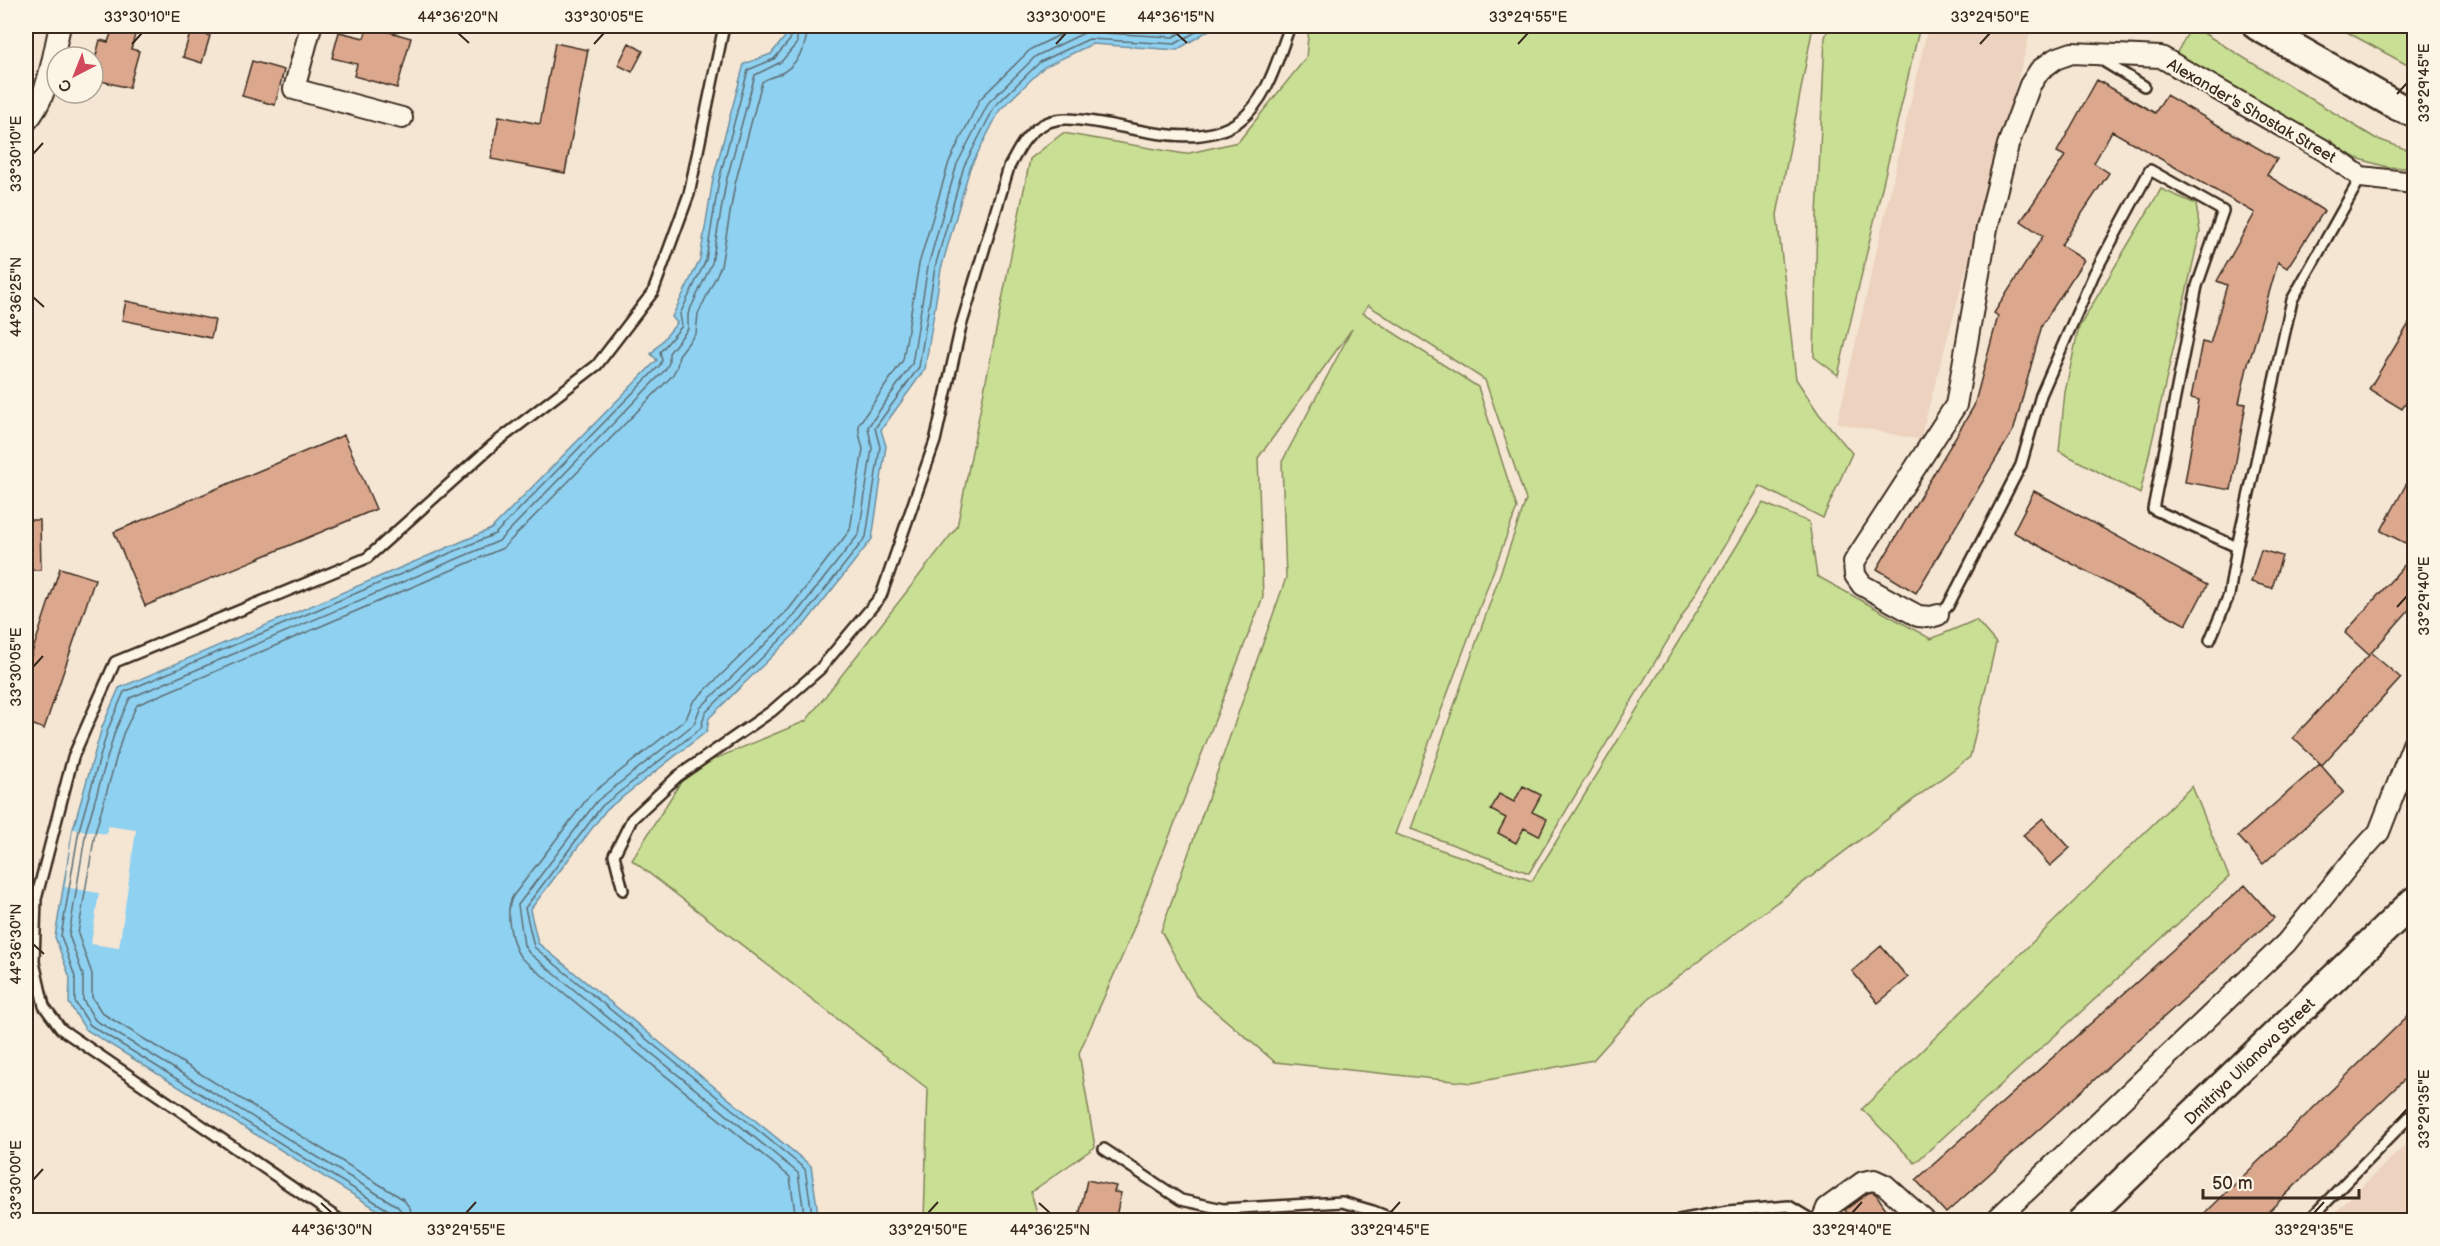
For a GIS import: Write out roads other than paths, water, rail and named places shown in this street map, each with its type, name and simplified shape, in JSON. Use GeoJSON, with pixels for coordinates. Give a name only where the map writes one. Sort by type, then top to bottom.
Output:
{"type":"FeatureCollection","features":[{"type":"Feature","properties":{"kind":"main road"},"geometry":{"type":"LineString","coordinates":[[2257,26],[2399,107],[2415,113]]}},
{"type":"Feature","properties":{"kind":"main road","name":"Dmitriya Ulianova Street"},"geometry":{"type":"LineString","coordinates":[[2083,1221],[2415,901]]}},
{"type":"Feature","properties":{"kind":"street"},"geometry":{"type":"LineString","coordinates":[[26,122],[36,111],[42,97],[60,26]]}},
{"type":"Feature","properties":{"kind":"street"},"geometry":{"type":"LineString","coordinates":[[310,26],[294,89],[402,118]]}},
{"type":"Feature","properties":{"kind":"street","name":"Alexander's Shostak Street"},"geometry":{"type":"LineString","coordinates":[[1938,615],[1918,616],[1862,585],[1858,581],[1854,562],[1956,405],[1987,228],[2008,145],[2030,85],[2040,70],[2055,58],[2072,53],[2161,57],[2325,151],[2361,177],[2415,183]]}},
{"type":"Feature","properties":{"kind":"street"},"geometry":{"type":"LineString","coordinates":[[1996,1221],[2286,943],[2379,832],[2415,742]]}},
{"type":"Feature","properties":{"kind":"street"},"geometry":{"type":"LineString","coordinates":[[1822,1221],[1827,1208],[1863,1182],[1874,1180],[1884,1185],[1924,1221]]}},
{"type":"Feature","properties":{"kind":"lane"},"geometry":{"type":"LineString","coordinates":[[340,1221],[62,1029],[44,1006],[34,962],[36,899],[73,757],[115,662],[367,558],[494,444],[597,365],[653,292],[688,194],[724,26]]}},
{"type":"Feature","properties":{"kind":"lane"},"geometry":{"type":"LineString","coordinates":[[623,890],[614,855],[632,819],[678,776],[772,711],[820,669],[881,596],[935,441],[962,326],[1010,167],[1020,146],[1039,126],[1068,118],[1183,136],[1213,132],[1239,121],[1262,95],[1290,26]]}},
{"type":"Feature","properties":{"kind":"lane"},"geometry":{"type":"LineString","coordinates":[[2091,54],[2144,86]]}},
{"type":"Feature","properties":{"kind":"lane"},"geometry":{"type":"LineString","coordinates":[[1938,615],[1948,606],[2021,465],[2041,395],[2069,329],[2094,273],[2150,170],[2223,211],[2197,286],[2153,509],[2236,547]]}},
{"type":"Feature","properties":{"kind":"lane"},"geometry":{"type":"LineString","coordinates":[[2210,640],[2229,595],[2236,547],[2292,300],[2361,177]]}},
{"type":"Feature","properties":{"kind":"lane"},"geometry":{"type":"LineString","coordinates":[[2309,1221],[2415,1113]]}},
{"type":"Feature","properties":{"kind":"lane"},"geometry":{"type":"LineString","coordinates":[[1104,1149],[1181,1200],[1223,1209],[1342,1202],[1396,1221]]}},
{"type":"Feature","properties":{"kind":"lane"},"geometry":{"type":"LineString","coordinates":[[1679,1221],[1728,1211],[1789,1206],[1812,1221]]}},
{"type":"Feature","properties":{"kind":"water"},"geometry":{"type":"Polygon","coordinates":[[[784,26],[1213,26],[1177,50],[1092,44],[1044,67],[1000,110],[970,168],[941,269],[925,369],[881,430],[886,446],[872,539],[805,624],[709,718],[707,731],[606,810],[530,910],[538,943],[811,1166],[819,1220],[394,1220],[85,1029],[69,1003],[70,978],[55,937],[73,829],[102,727],[119,688],[491,529],[657,360],[651,354],[677,323],[672,317],[700,259],[713,179],[744,64],[771,54],[785,37],[784,26]]]}}]}
